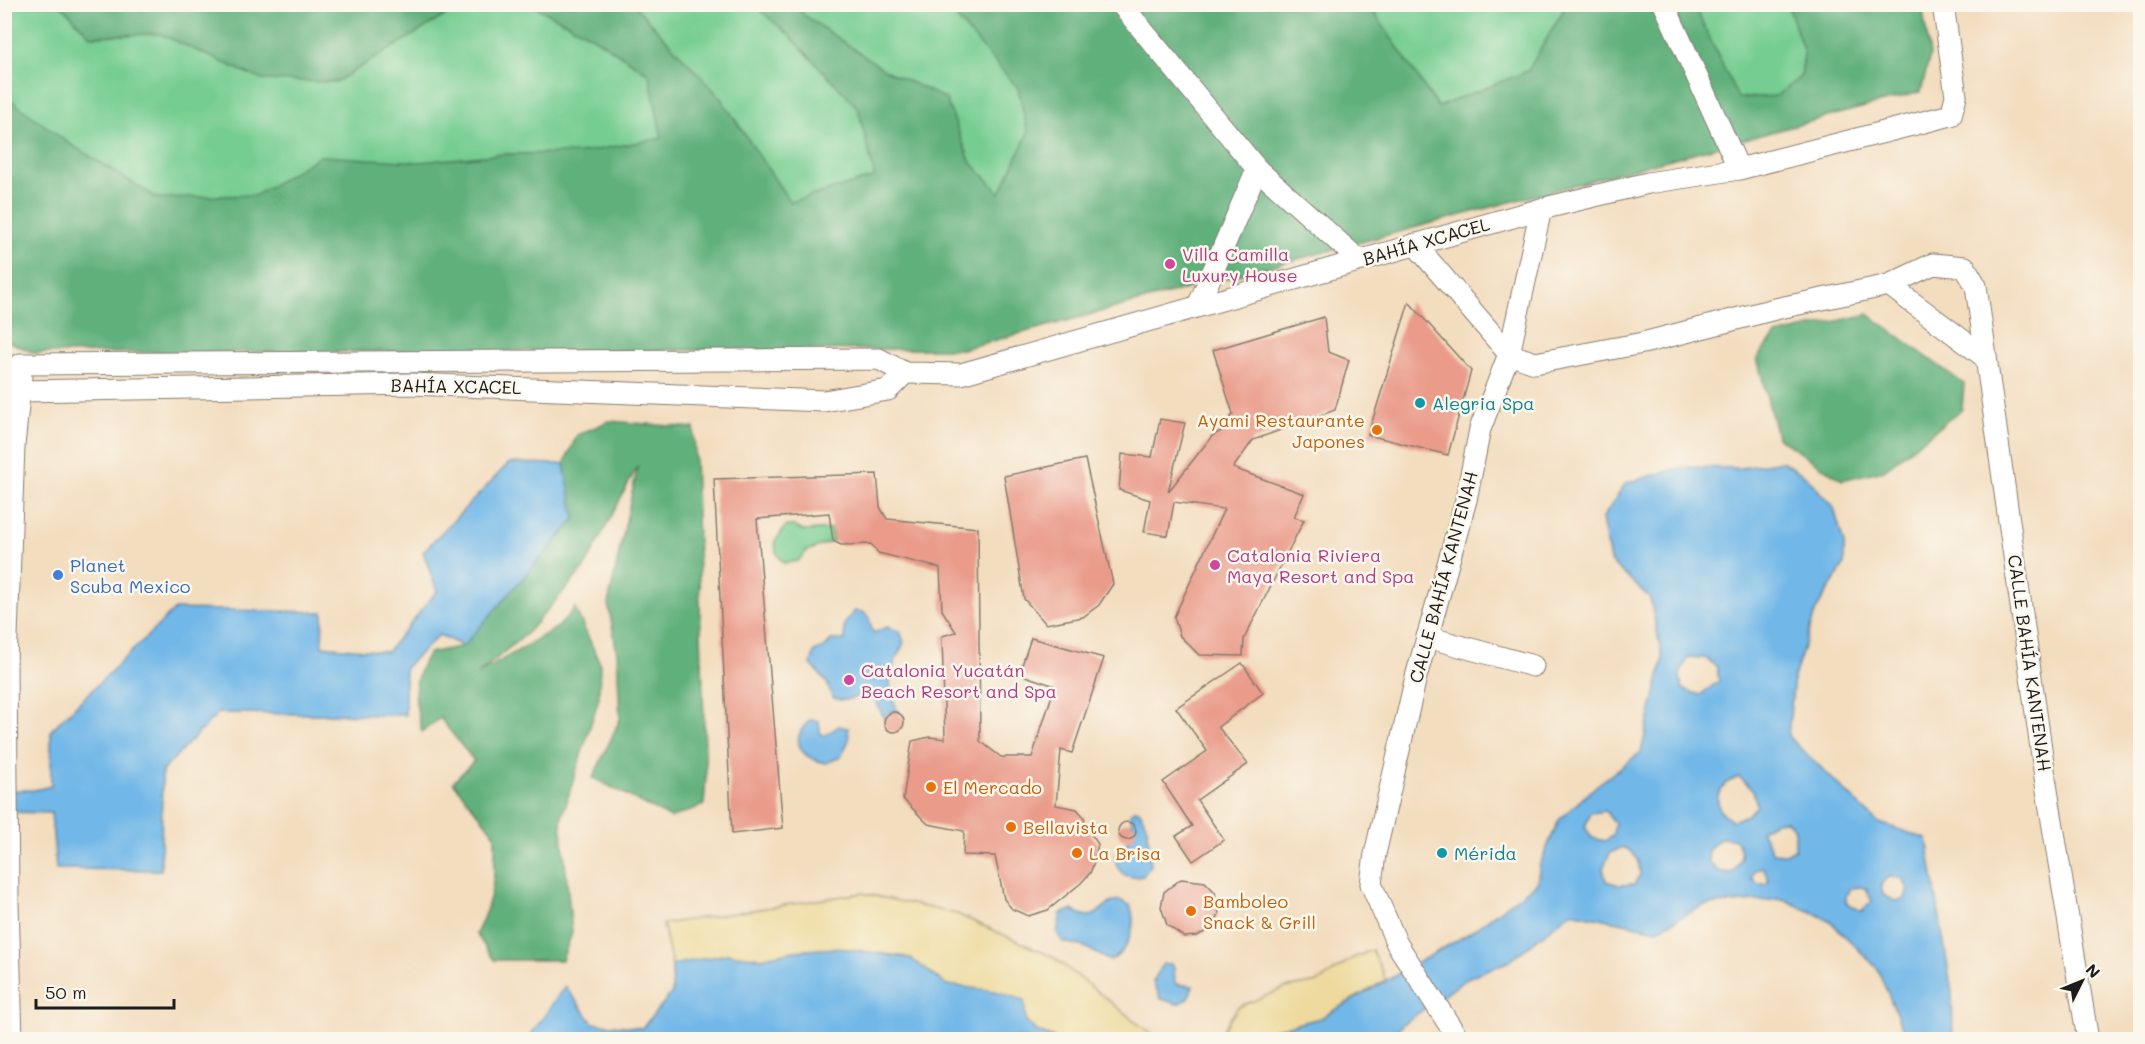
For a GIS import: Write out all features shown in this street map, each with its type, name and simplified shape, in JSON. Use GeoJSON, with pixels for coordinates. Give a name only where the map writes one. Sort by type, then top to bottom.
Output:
{"type":"FeatureCollection","features":[{"type":"Feature","properties":{"kind":"street"},"geometry":{"type":"LineString","coordinates":[[1120,4],[1257,169],[1359,260]]}},
{"type":"Feature","properties":{"kind":"street"},"geometry":{"type":"LineString","coordinates":[[1664,4],[1739,169]]}},
{"type":"Feature","properties":{"kind":"street","name":"BAHÍA XCACEL"},"geometry":{"type":"LineString","coordinates":[[10,371],[879,359],[905,373],[962,374],[1541,209],[1648,183],[1739,169],[1951,115],[1956,96],[1943,4]]}},
{"type":"Feature","properties":{"kind":"street"},"geometry":{"type":"LineString","coordinates":[[1198,306],[1257,169]]}},
{"type":"Feature","properties":{"kind":"street","name":"CALLE BAHÍA KANTENAH"},"geometry":{"type":"LineString","coordinates":[[1459,1040],[1397,944],[1371,884],[1375,854],[1427,637],[1466,500],[1480,429],[1509,354],[1541,209]]}},
{"type":"Feature","properties":{"kind":"street"},"geometry":{"type":"LineString","coordinates":[[1415,244],[1509,354],[1535,363],[1643,343],[1775,309],[1889,285],[1986,358]]}},
{"type":"Feature","properties":{"kind":"street","name":"CALLE BAHÍA KANTENAH"},"geometry":{"type":"LineString","coordinates":[[1889,285],[1933,264],[1965,267],[1976,286],[2046,784],[2088,1040]]}},
{"type":"Feature","properties":{"kind":"street"},"geometry":{"type":"LineString","coordinates":[[10,371],[21,391],[8,518],[7,814],[12,1040]]}},
{"type":"Feature","properties":{"kind":"street","name":"BAHÍA XCACEL"},"geometry":{"type":"LineString","coordinates":[[21,391],[411,384],[824,401],[888,390],[905,373]]}},
{"type":"Feature","properties":{"kind":"street"},"geometry":{"type":"LineString","coordinates":[[1427,637],[1533,666]]}},
{"type":"Feature","properties":{"kind":"green space"},"geometry":{"type":"Polygon","coordinates":[[[5,5],[1820,5],[1815,120],[962,349],[297,249],[5,185],[5,5]]]}},
{"type":"Feature","properties":{"kind":"green space"},"geometry":{"type":"Polygon","coordinates":[[[61,5],[482,5],[454,10],[336,82],[262,80],[160,34],[90,36],[61,5]]]}},
{"type":"Feature","properties":{"kind":"green space"},"geometry":{"type":"Polygon","coordinates":[[[532,5],[634,5],[720,97],[790,202],[875,177],[858,108],[790,36],[754,5],[795,5],[804,15],[885,70],[946,99],[970,161],[1000,193],[1028,133],[1018,88],[945,5],[1369,5],[1438,107],[1528,71],[1564,9],[1560,5],[1694,5],[1738,98],[1776,96],[1801,76],[1804,53],[1788,5],[1922,5],[1930,55],[1921,92],[962,349],[34,353],[5,340],[5,96],[67,142],[157,198],[256,195],[320,156],[419,162],[504,154],[579,153],[662,138],[649,74],[593,37],[532,5]]]}},
{"type":"Feature","properties":{"kind":"green space"},"geometry":{"type":"Polygon","coordinates":[[[1868,314],[1964,384],[1962,409],[1884,470],[1842,480],[1777,437],[1757,358],[1776,335],[1868,314]]]}},
{"type":"Feature","properties":{"kind":"green space"},"geometry":{"type":"Polygon","coordinates":[[[609,421],[694,428],[706,778],[704,805],[671,818],[593,778],[620,719],[617,653],[608,604],[638,465],[585,567],[528,632],[478,674],[558,627],[575,608],[600,663],[599,698],[561,820],[572,933],[562,960],[494,960],[476,934],[493,886],[495,835],[453,782],[474,761],[440,718],[422,732],[417,710],[416,682],[429,653],[463,646],[575,519],[564,464],[577,435],[609,421]]]}},
{"type":"Feature","properties":{"kind":"green space"},"geometry":{"type":"Polygon","coordinates":[[[786,526],[794,526],[803,531],[830,529],[833,541],[807,551],[798,561],[783,563],[776,552],[775,541],[786,526]]]}},
{"type":"Feature","properties":{"kind":"sand"},"geometry":{"type":"Polygon","coordinates":[[[862,893],[957,914],[1053,957],[1159,1040],[1056,1039],[1038,1032],[1026,1022],[959,987],[947,985],[910,958],[900,956],[838,948],[794,951],[761,958],[728,954],[672,965],[663,924],[862,893]]]}},
{"type":"Feature","properties":{"kind":"sand"},"geometry":{"type":"Polygon","coordinates":[[[1372,950],[1386,980],[1321,1018],[1272,1030],[1252,1039],[1216,1040],[1238,1007],[1285,988],[1318,982],[1353,958],[1372,950]]]}},
{"type":"Feature","properties":{"kind":"water"},"geometry":{"type":"Polygon","coordinates":[[[1782,461],[1806,476],[1834,508],[1844,544],[1844,565],[1816,610],[1794,677],[1788,736],[1877,822],[1927,839],[1952,993],[1953,1039],[1907,1039],[1877,968],[1829,920],[1783,899],[1704,905],[1657,930],[1571,912],[1510,961],[1471,976],[1403,1024],[1388,1039],[1252,1040],[1272,1030],[1321,1018],[1468,934],[1537,883],[1540,864],[1559,820],[1596,786],[1641,752],[1663,660],[1650,598],[1610,561],[1602,519],[1626,483],[1683,467],[1741,468],[1782,461]],[[1688,657],[1680,674],[1682,689],[1700,695],[1719,681],[1717,667],[1705,658],[1688,657]],[[1739,777],[1726,783],[1717,797],[1720,811],[1733,821],[1747,815],[1757,806],[1753,790],[1739,777]],[[1605,811],[1591,813],[1585,827],[1592,838],[1605,841],[1613,835],[1615,824],[1605,811]],[[1787,821],[1774,822],[1761,830],[1773,853],[1786,854],[1795,849],[1795,829],[1787,821]],[[1720,838],[1708,850],[1709,862],[1718,871],[1731,873],[1740,861],[1741,852],[1738,843],[1734,839],[1720,838]],[[1623,847],[1610,853],[1603,868],[1606,881],[1619,885],[1634,884],[1640,875],[1636,858],[1623,847]],[[1763,867],[1755,870],[1752,878],[1758,884],[1766,884],[1769,881],[1763,867]],[[1888,877],[1881,884],[1883,895],[1895,901],[1905,899],[1908,888],[1902,878],[1888,877]],[[1860,887],[1851,888],[1846,895],[1846,902],[1861,911],[1872,902],[1866,888],[1860,887]]]}},
{"type":"Feature","properties":{"kind":"water"},"geometry":{"type":"Polygon","coordinates":[[[509,463],[564,464],[575,519],[463,646],[439,635],[405,668],[405,715],[218,713],[162,771],[161,870],[56,869],[51,813],[5,812],[5,790],[34,790],[51,786],[51,730],[175,609],[323,612],[322,646],[387,652],[437,591],[423,552],[509,463]]]}},
{"type":"Feature","properties":{"kind":"water"},"geometry":{"type":"Polygon","coordinates":[[[854,611],[867,615],[873,633],[887,627],[900,631],[904,643],[890,676],[891,692],[898,712],[891,711],[884,718],[874,698],[868,695],[846,700],[832,697],[827,683],[811,664],[814,652],[826,647],[831,640],[845,640],[844,625],[854,611]]]}},
{"type":"Feature","properties":{"kind":"water"},"geometry":{"type":"Polygon","coordinates":[[[810,720],[819,721],[820,732],[824,736],[839,726],[848,728],[849,740],[841,757],[826,763],[809,757],[804,752],[800,747],[800,734],[810,720]]]}},
{"type":"Feature","properties":{"kind":"water"},"geometry":{"type":"Polygon","coordinates":[[[1134,810],[1140,811],[1147,827],[1151,865],[1143,876],[1131,877],[1119,870],[1115,854],[1135,834],[1130,814],[1134,810]]]}},
{"type":"Feature","properties":{"kind":"water"},"geometry":{"type":"Polygon","coordinates":[[[1119,900],[1130,905],[1132,928],[1127,944],[1117,957],[1110,961],[1085,947],[1063,942],[1057,933],[1061,913],[1072,910],[1088,916],[1093,915],[1119,900]]]}},
{"type":"Feature","properties":{"kind":"water"},"geometry":{"type":"Polygon","coordinates":[[[838,948],[910,958],[947,985],[995,991],[1024,1000],[1026,1022],[1038,1032],[1056,1039],[528,1039],[565,986],[593,1023],[642,1028],[672,993],[672,965],[728,954],[761,958],[794,951],[838,948]]]}},
{"type":"Feature","properties":{"kind":"water"},"geometry":{"type":"Polygon","coordinates":[[[1163,964],[1171,964],[1174,967],[1175,984],[1193,986],[1188,999],[1177,1004],[1161,999],[1153,982],[1163,964]]]}},
{"type":"Feature","properties":{"kind":"building","name":"Alegria Spa"},"geometry":{"type":"Polygon","coordinates":[[[1409,302],[1471,371],[1448,455],[1368,435],[1409,302]]]}},
{"type":"Feature","properties":{"kind":"building"},"geometry":{"type":"Polygon","coordinates":[[[1324,317],[1328,352],[1349,360],[1335,410],[1253,440],[1233,468],[1304,494],[1294,517],[1304,520],[1244,639],[1243,656],[1199,655],[1180,636],[1174,617],[1224,509],[1174,502],[1168,536],[1144,532],[1150,500],[1119,490],[1122,454],[1152,457],[1160,419],[1185,423],[1168,492],[1212,436],[1223,430],[1233,414],[1213,350],[1324,317]]]}},
{"type":"Feature","properties":{"kind":"building"},"geometry":{"type":"Polygon","coordinates":[[[1085,459],[1113,584],[1099,605],[1083,617],[1046,624],[1024,599],[1004,476],[1085,459]]]}},
{"type":"Feature","properties":{"kind":"building"},"geometry":{"type":"Polygon","coordinates":[[[877,474],[880,507],[887,519],[978,528],[980,741],[1001,757],[1032,757],[1055,686],[1019,674],[1031,638],[1104,658],[1072,753],[1061,750],[1056,805],[1077,809],[1084,817],[1086,827],[1098,844],[1095,860],[1090,873],[1081,883],[1048,910],[1028,916],[1012,909],[1004,899],[995,856],[963,855],[964,831],[928,824],[903,799],[912,741],[930,737],[945,739],[942,636],[956,632],[942,610],[940,568],[878,553],[871,544],[841,545],[833,541],[829,513],[757,519],[783,828],[732,834],[714,479],[877,474]]]}},
{"type":"Feature","properties":{"kind":"building"},"geometry":{"type":"Polygon","coordinates":[[[1242,663],[1263,693],[1218,727],[1248,764],[1197,800],[1224,840],[1193,861],[1176,836],[1192,826],[1163,782],[1207,751],[1176,708],[1242,663]]]}},
{"type":"Feature","properties":{"kind":"building"},"geometry":{"type":"Polygon","coordinates":[[[894,712],[901,715],[904,722],[901,729],[894,732],[887,729],[884,722],[887,715],[894,712]]]}},
{"type":"Feature","properties":{"kind":"building"},"geometry":{"type":"Polygon","coordinates":[[[1127,822],[1133,825],[1136,831],[1133,837],[1127,840],[1121,837],[1118,831],[1121,825],[1127,822]]]}},
{"type":"Feature","properties":{"kind":"building","name":"Bamboleo Snack & Grill"},"geometry":{"type":"Polygon","coordinates":[[[1181,879],[1205,882],[1215,892],[1219,914],[1213,928],[1197,936],[1184,937],[1167,925],[1161,907],[1164,892],[1181,879]]]}},
{"type":"Feature","properties":{"kind":"place","name":"Villa Camilla Luxury House"},"geometry":{"type":"Point","coordinates":[1170,264]}},
{"type":"Feature","properties":{"kind":"place","name":"Alegria Spa"},"geometry":{"type":"Point","coordinates":[1420,403]}},
{"type":"Feature","properties":{"kind":"place","name":"Ayami Restaurante Japones"},"geometry":{"type":"Point","coordinates":[1377,430]}},
{"type":"Feature","properties":{"kind":"place","name":"Catalonia Riviera Maya Resort and Spa"},"geometry":{"type":"Point","coordinates":[1215,565]}},
{"type":"Feature","properties":{"kind":"place","name":"Planet Scuba Mexico"},"geometry":{"type":"Point","coordinates":[58,575]}},
{"type":"Feature","properties":{"kind":"place","name":"Catalonia Yucatán Beach Resort and Spa"},"geometry":{"type":"Point","coordinates":[849,680]}},
{"type":"Feature","properties":{"kind":"place","name":"El Mercado"},"geometry":{"type":"Point","coordinates":[931,787]}},
{"type":"Feature","properties":{"kind":"place","name":"Bellavista"},"geometry":{"type":"Point","coordinates":[1011,827]}},
{"type":"Feature","properties":{"kind":"place","name":"La Brisa"},"geometry":{"type":"Point","coordinates":[1077,853]}},
{"type":"Feature","properties":{"kind":"place","name":"Mérida"},"geometry":{"type":"Point","coordinates":[1442,853]}},
{"type":"Feature","properties":{"kind":"place","name":"Bamboleo Snack & Grill"},"geometry":{"type":"Point","coordinates":[1191,911]}}]}
